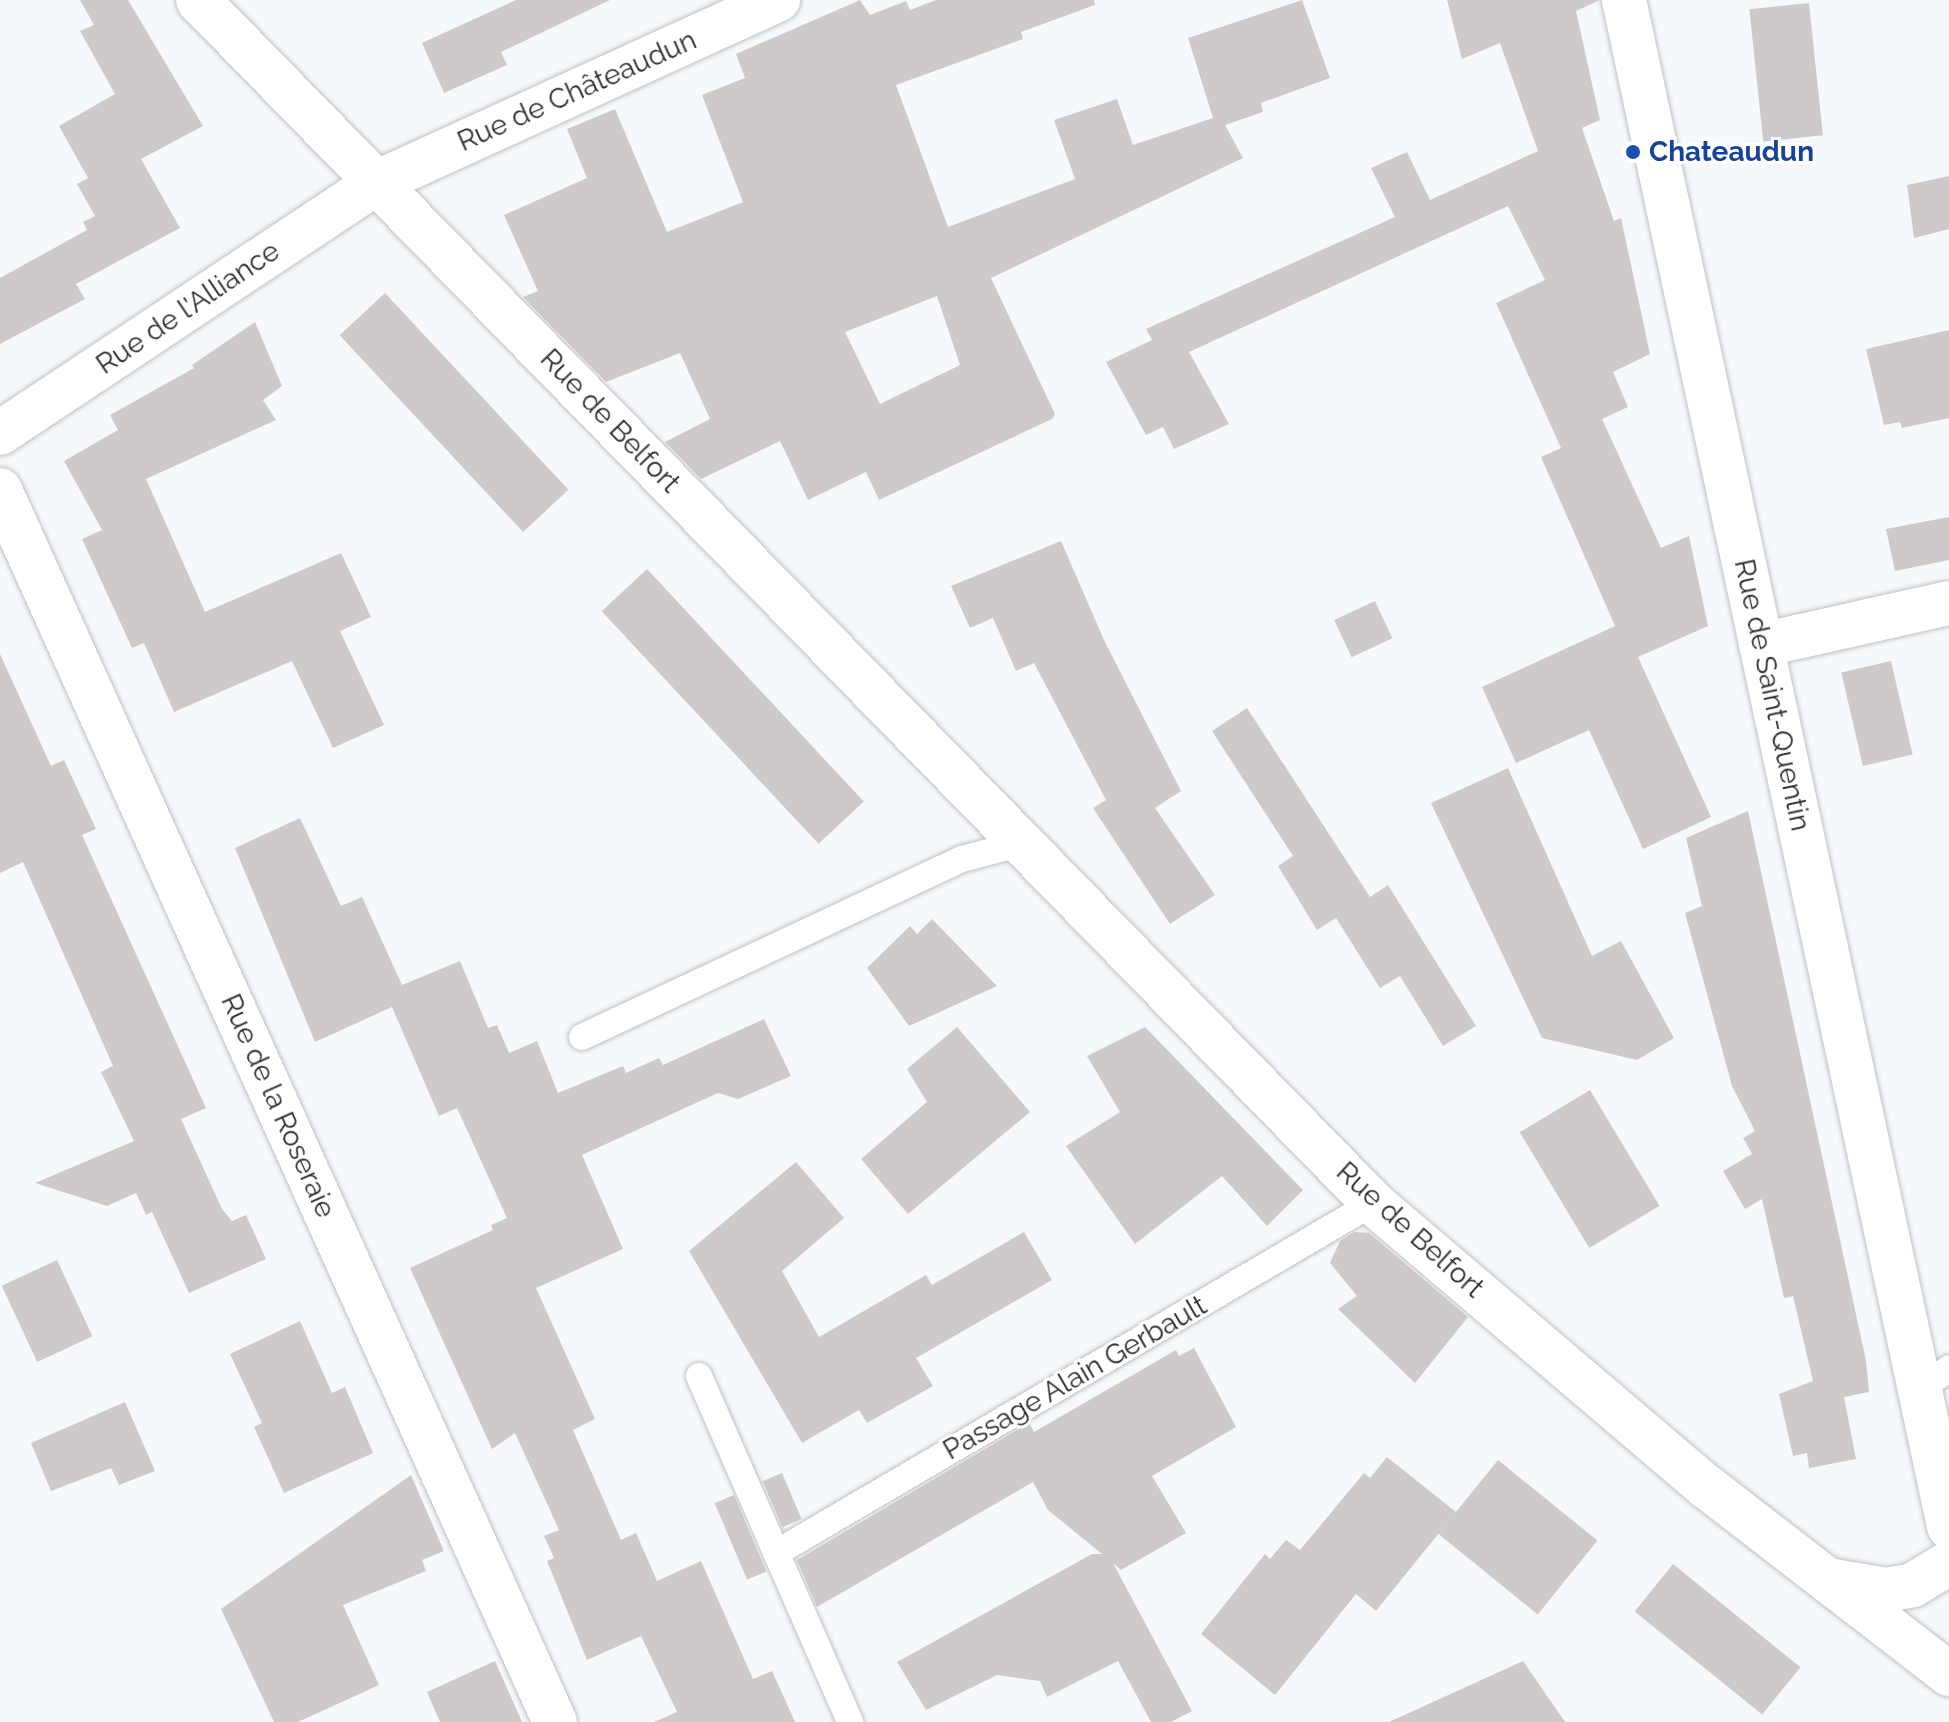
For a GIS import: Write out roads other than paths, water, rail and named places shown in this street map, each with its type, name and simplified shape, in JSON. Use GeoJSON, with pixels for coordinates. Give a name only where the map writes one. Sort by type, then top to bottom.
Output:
{"type":"FeatureCollection","features":[{"type":"Feature","properties":{"kind":"street","name":"Rue de Belfort"},"geometry":{"type":"LineString","coordinates":[[198,0],[1373,1203],[1707,1487],[1949,1674]]}},
{"type":"Feature","properties":{"kind":"street","name":"Rue de Châteaudun"},"geometry":{"type":"LineString","coordinates":[[376,183],[778,0]]}},
{"type":"Feature","properties":{"kind":"street","name":"Rue de Saint-Quentin"},"geometry":{"type":"LineString","coordinates":[[1624,0],[1761,645],[1935,1379],[1949,1527]]}},
{"type":"Feature","properties":{"kind":"street","name":"Rue de l'Alliance"},"geometry":{"type":"LineString","coordinates":[[0,433],[376,183]]}},
{"type":"Feature","properties":{"kind":"street","name":"Rue de la Roseraie"},"geometry":{"type":"LineString","coordinates":[[0,490],[555,1722]]}},
{"type":"Feature","properties":{"kind":"street"},"geometry":{"type":"LineString","coordinates":[[1761,645],[1949,603]]}},
{"type":"Feature","properties":{"kind":"street","name":"Rue de Belfort"},"geometry":{"type":"LineString","coordinates":[[1831,1581],[1886,1590],[1913,1585],[1949,1563]]}},
{"type":"Feature","properties":{"kind":"lane"},"geometry":{"type":"LineString","coordinates":[[582,1037],[962,859],[1022,843]]}},
{"type":"Feature","properties":{"kind":"lane","name":"Passage Alain Gerbault"},"geometry":{"type":"LineString","coordinates":[[776,1553],[1373,1203]]}},
{"type":"Feature","properties":{"kind":"lane"},"geometry":{"type":"LineString","coordinates":[[699,1376],[850,1722]]}},
{"type":"Feature","properties":{"kind":"place","name":"Chateaudun"},"geometry":{"type":"Point","coordinates":[1633,152]}}]}
